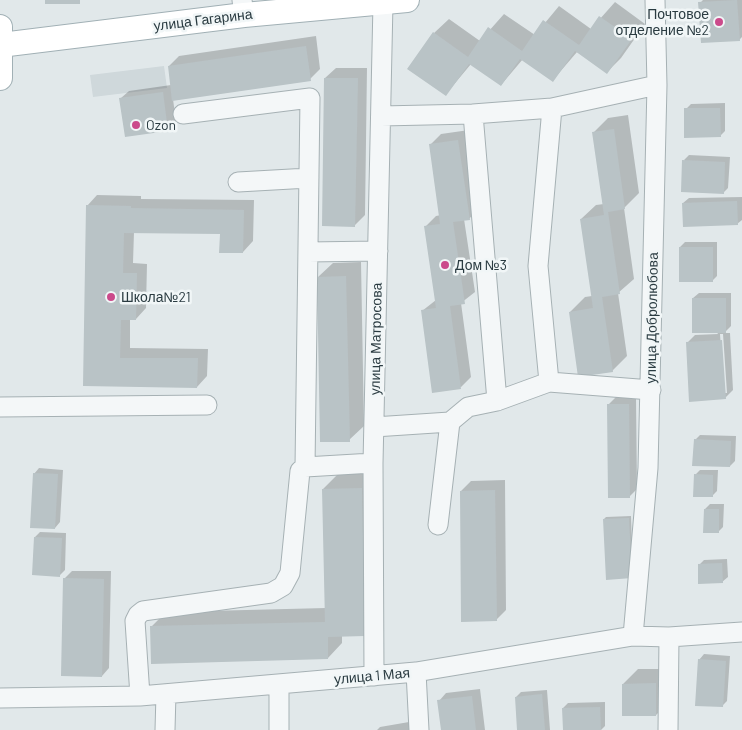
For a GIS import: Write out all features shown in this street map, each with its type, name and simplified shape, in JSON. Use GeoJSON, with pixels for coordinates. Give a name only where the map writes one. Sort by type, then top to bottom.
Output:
{"type":"FeatureCollection","features":[{"type":"Feature","properties":{"kind":"main road","name":"улица Гагарина"},"geometry":{"type":"LineString","coordinates":[[0,45],[244,8],[383,3],[407,0]]}},
{"type":"Feature","properties":{"kind":"main road"},"geometry":{"type":"LineString","coordinates":[[0,27],[0,78]]}},
{"type":"Feature","properties":{"kind":"street","name":"улица Добролюбова"},"geometry":{"type":"LineString","coordinates":[[633,636],[648,468],[651,390],[657,85],[655,0]]}},
{"type":"Feature","properties":{"kind":"street","name":"улица Матросова"},"geometry":{"type":"LineString","coordinates":[[374,676],[373,464],[383,3]]}},
{"type":"Feature","properties":{"kind":"street"},"geometry":{"type":"LineString","coordinates":[[381,116],[472,114],[552,108],[657,85]]}},
{"type":"Feature","properties":{"kind":"street"},"geometry":{"type":"LineString","coordinates":[[183,114],[310,98],[305,467]]}},
{"type":"Feature","properties":{"kind":"street"},"geometry":{"type":"LineString","coordinates":[[549,382],[538,266],[552,108]]}},
{"type":"Feature","properties":{"kind":"street"},"geometry":{"type":"LineString","coordinates":[[472,114],[496,401]]}},
{"type":"Feature","properties":{"kind":"street"},"geometry":{"type":"LineString","coordinates":[[238,182],[309,178]]}},
{"type":"Feature","properties":{"kind":"street"},"geometry":{"type":"LineString","coordinates":[[308,252],[378,251]]}},
{"type":"Feature","properties":{"kind":"street"},"geometry":{"type":"LineString","coordinates":[[374,427],[450,422],[468,407],[496,401],[549,382],[651,390]]}},
{"type":"Feature","properties":{"kind":"street"},"geometry":{"type":"LineString","coordinates":[[0,407],[207,405]]}},
{"type":"Feature","properties":{"kind":"street"},"geometry":{"type":"LineString","coordinates":[[438,525],[450,422]]}},
{"type":"Feature","properties":{"kind":"street"},"geometry":{"type":"LineString","coordinates":[[140,696],[135,621],[143,611],[271,593],[283,586],[290,573],[297,478],[300,471],[305,467],[373,464]]}},
{"type":"Feature","properties":{"kind":"street","name":"улица 1 Мая"},"geometry":{"type":"LineString","coordinates":[[0,698],[140,696],[374,676],[416,672],[633,636],[669,638],[742,632]]}},
{"type":"Feature","properties":{"kind":"street"},"geometry":{"type":"LineString","coordinates":[[668,730],[669,638]]}},
{"type":"Feature","properties":{"kind":"street"},"geometry":{"type":"LineString","coordinates":[[416,672],[419,730]]}},
{"type":"Feature","properties":{"kind":"street"},"geometry":{"type":"LineString","coordinates":[[279,684],[279,730]]}},
{"type":"Feature","properties":{"kind":"street"},"geometry":{"type":"LineString","coordinates":[[165,730],[166,694]]}},
{"type":"Feature","properties":{"kind":"shaded area"},"geometry":{"type":"Polygon","coordinates":[[[164,66],[167,88],[93,97],[90,75],[164,66]]]}},
{"type":"Feature","properties":{"kind":"building"},"geometry":{"type":"Polygon","coordinates":[[[45,0],[80,0],[80,4],[45,4],[45,0]]]}},
{"type":"Feature","properties":{"kind":"building","name":"Почтовое отделение №2"},"geometry":{"type":"Polygon","coordinates":[[[737,0],[740,41],[701,43],[698,2],[737,0]]]}},
{"type":"Feature","properties":{"kind":"building"},"geometry":{"type":"Polygon","coordinates":[[[599,16],[632,39],[607,74],[575,51],[553,82],[520,59],[501,86],[469,64],[446,96],[407,69],[433,32],[468,57],[488,27],[522,51],[543,20],[579,45],[599,16]]]}},
{"type":"Feature","properties":{"kind":"building"},"geometry":{"type":"Polygon","coordinates":[[[306,46],[311,81],[172,101],[168,66],[306,46]]]}},
{"type":"Feature","properties":{"kind":"building"},"geometry":{"type":"Polygon","coordinates":[[[324,78],[358,78],[355,227],[322,226],[324,78]]]}},
{"type":"Feature","properties":{"kind":"building"},"geometry":{"type":"Polygon","coordinates":[[[163,92],[168,131],[125,137],[119,98],[163,92]]]}},
{"type":"Feature","properties":{"kind":"building"},"geometry":{"type":"Polygon","coordinates":[[[684,108],[720,108],[721,137],[684,138],[684,108]]]}},
{"type":"Feature","properties":{"kind":"building"},"geometry":{"type":"Polygon","coordinates":[[[614,129],[625,209],[608,212],[620,294],[602,297],[613,372],[578,377],[569,312],[593,308],[580,219],[604,215],[592,132],[614,129]]]}},
{"type":"Feature","properties":{"kind":"building","name":"Дом №3"},"geometry":{"type":"Polygon","coordinates":[[[458,140],[470,220],[453,222],[465,304],[450,306],[461,389],[432,393],[421,310],[436,308],[424,226],[440,224],[429,144],[458,140]]]}},
{"type":"Feature","properties":{"kind":"building"},"geometry":{"type":"Polygon","coordinates":[[[682,160],[725,162],[724,194],[681,192],[682,160]]]}},
{"type":"Feature","properties":{"kind":"building"},"geometry":{"type":"Polygon","coordinates":[[[737,201],[738,225],[683,227],[682,203],[737,201]]]}},
{"type":"Feature","properties":{"kind":"building","name":"Школа№21"},"geometry":{"type":"Polygon","coordinates":[[[86,205],[131,206],[131,208],[244,210],[243,253],[219,253],[220,234],[124,233],[123,273],[137,273],[136,320],[121,320],[120,358],[198,358],[197,388],[83,386],[86,205]]]}},
{"type":"Feature","properties":{"kind":"building"},"geometry":{"type":"Polygon","coordinates":[[[679,247],[713,247],[713,282],[679,282],[679,247]]]}},
{"type":"Feature","properties":{"kind":"building"},"geometry":{"type":"Polygon","coordinates":[[[346,276],[350,442],[320,442],[317,277],[346,276]]]}},
{"type":"Feature","properties":{"kind":"building"},"geometry":{"type":"Polygon","coordinates":[[[692,298],[726,298],[726,333],[692,333],[692,298]]]}},
{"type":"Feature","properties":{"kind":"building"},"geometry":{"type":"Polygon","coordinates":[[[722,340],[726,399],[689,402],[686,342],[722,340]]]}},
{"type":"Feature","properties":{"kind":"building"},"geometry":{"type":"Polygon","coordinates":[[[607,404],[629,404],[630,498],[608,498],[607,404]]]}},
{"type":"Feature","properties":{"kind":"building"},"geometry":{"type":"Polygon","coordinates":[[[694,439],[731,441],[730,467],[692,466],[694,439]]]}},
{"type":"Feature","properties":{"kind":"building"},"geometry":{"type":"Polygon","coordinates":[[[33,473],[58,474],[55,529],[30,528],[33,473]]]}},
{"type":"Feature","properties":{"kind":"building"},"geometry":{"type":"Polygon","coordinates":[[[694,474],[713,475],[713,497],[693,497],[694,474]]]}},
{"type":"Feature","properties":{"kind":"building"},"geometry":{"type":"Polygon","coordinates":[[[362,488],[365,636],[328,637],[328,659],[151,664],[150,626],[325,622],[322,489],[362,488]]]}},
{"type":"Feature","properties":{"kind":"building"},"geometry":{"type":"Polygon","coordinates":[[[495,490],[497,621],[461,622],[460,491],[495,490]]]}},
{"type":"Feature","properties":{"kind":"building"},"geometry":{"type":"Polygon","coordinates":[[[704,509],[719,509],[719,533],[703,533],[704,509]]]}},
{"type":"Feature","properties":{"kind":"building"},"geometry":{"type":"Polygon","coordinates":[[[629,518],[632,578],[606,580],[603,519],[629,518]]]}},
{"type":"Feature","properties":{"kind":"building"},"geometry":{"type":"Polygon","coordinates":[[[34,537],[62,538],[60,577],[32,575],[34,537]]]}},
{"type":"Feature","properties":{"kind":"building"},"geometry":{"type":"Polygon","coordinates":[[[722,563],[723,583],[698,584],[698,564],[722,563]]]}},
{"type":"Feature","properties":{"kind":"building"},"geometry":{"type":"Polygon","coordinates":[[[63,578],[104,579],[102,677],[61,676],[63,578]]]}},
{"type":"Feature","properties":{"kind":"building"},"geometry":{"type":"Polygon","coordinates":[[[698,659],[726,661],[723,707],[695,706],[698,659]]]}},
{"type":"Feature","properties":{"kind":"building"},"geometry":{"type":"Polygon","coordinates":[[[656,683],[656,716],[622,716],[622,684],[656,683]]]}},
{"type":"Feature","properties":{"kind":"building"},"geometry":{"type":"Polygon","coordinates":[[[542,694],[545,730],[517,730],[515,697],[542,694]]]}},
{"type":"Feature","properties":{"kind":"building"},"geometry":{"type":"Polygon","coordinates":[[[472,696],[476,730],[441,730],[437,700],[472,696]]]}},
{"type":"Feature","properties":{"kind":"building"},"geometry":{"type":"Polygon","coordinates":[[[600,707],[601,730],[563,730],[562,708],[600,707]]]}},
{"type":"Feature","properties":{"kind":"place","name":"Почтовое отделение №2"},"geometry":{"type":"Point","coordinates":[719,22]}},
{"type":"Feature","properties":{"kind":"place","name":"Ozon"},"geometry":{"type":"Point","coordinates":[136,125]}},
{"type":"Feature","properties":{"kind":"place","name":"Дом №3"},"geometry":{"type":"Point","coordinates":[445,265]}},
{"type":"Feature","properties":{"kind":"place","name":"Школа№21"},"geometry":{"type":"Point","coordinates":[111,297]}}]}
